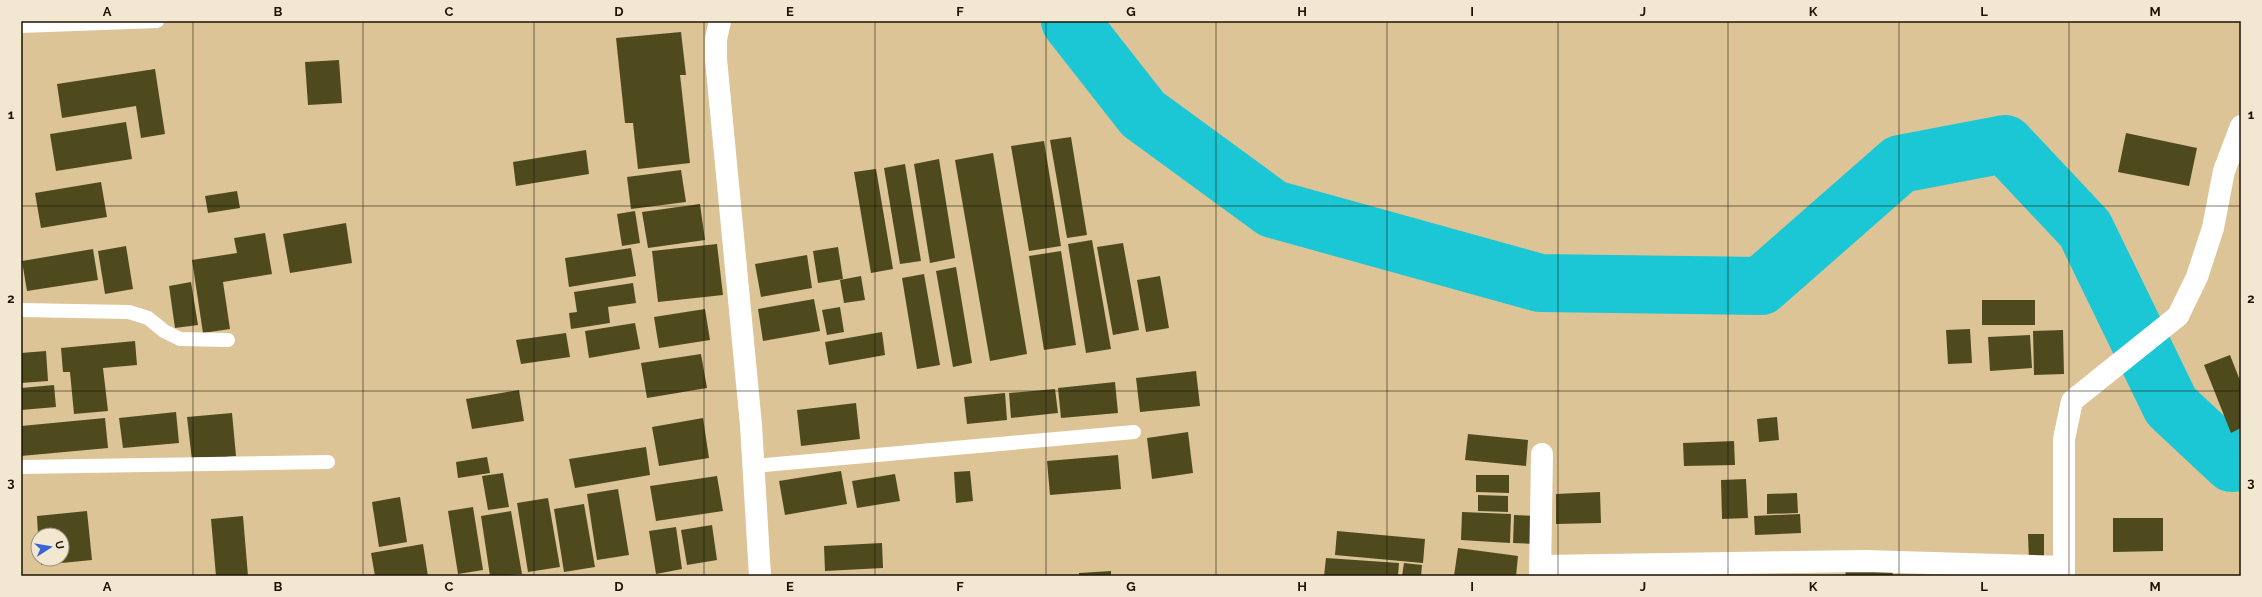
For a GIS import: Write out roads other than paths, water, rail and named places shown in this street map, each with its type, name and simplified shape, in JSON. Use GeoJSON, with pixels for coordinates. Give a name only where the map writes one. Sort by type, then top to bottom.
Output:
{"type":"FeatureCollection","features":[{"type":"Feature","properties":{"kind":"street"},"geometry":{"type":"LineString","coordinates":[[720,21],[716,39],[716,59],[754,466],[760,576]]}},
{"type":"Feature","properties":{"kind":"street"},"geometry":{"type":"LineString","coordinates":[[1542,454],[1540,571],[1865,561],[2064,572],[2064,439],[2072,401],[2101,376],[2178,316],[2197,277],[2212,228],[2224,171],[2241,126]]}},
{"type":"Feature","properties":{"kind":"lane"},"geometry":{"type":"LineString","coordinates":[[21,26],[157,21]]}},
{"type":"Feature","properties":{"kind":"lane"},"geometry":{"type":"LineString","coordinates":[[21,310],[129,312],[148,318],[164,331],[180,338],[228,340]]}},
{"type":"Feature","properties":{"kind":"lane"},"geometry":{"type":"LineString","coordinates":[[754,466],[1134,432]]}},
{"type":"Feature","properties":{"kind":"lane"},"geometry":{"type":"LineString","coordinates":[[21,468],[328,462]]}},
{"type":"Feature","properties":{"kind":"waterway"},"geometry":{"type":"LineString","coordinates":[[1070,21],[1143,114],[1273,209],[1540,283],[1761,286],[1900,164],[2005,144],[2085,229],[2171,406],[2232,463],[2241,462]]}}]}
